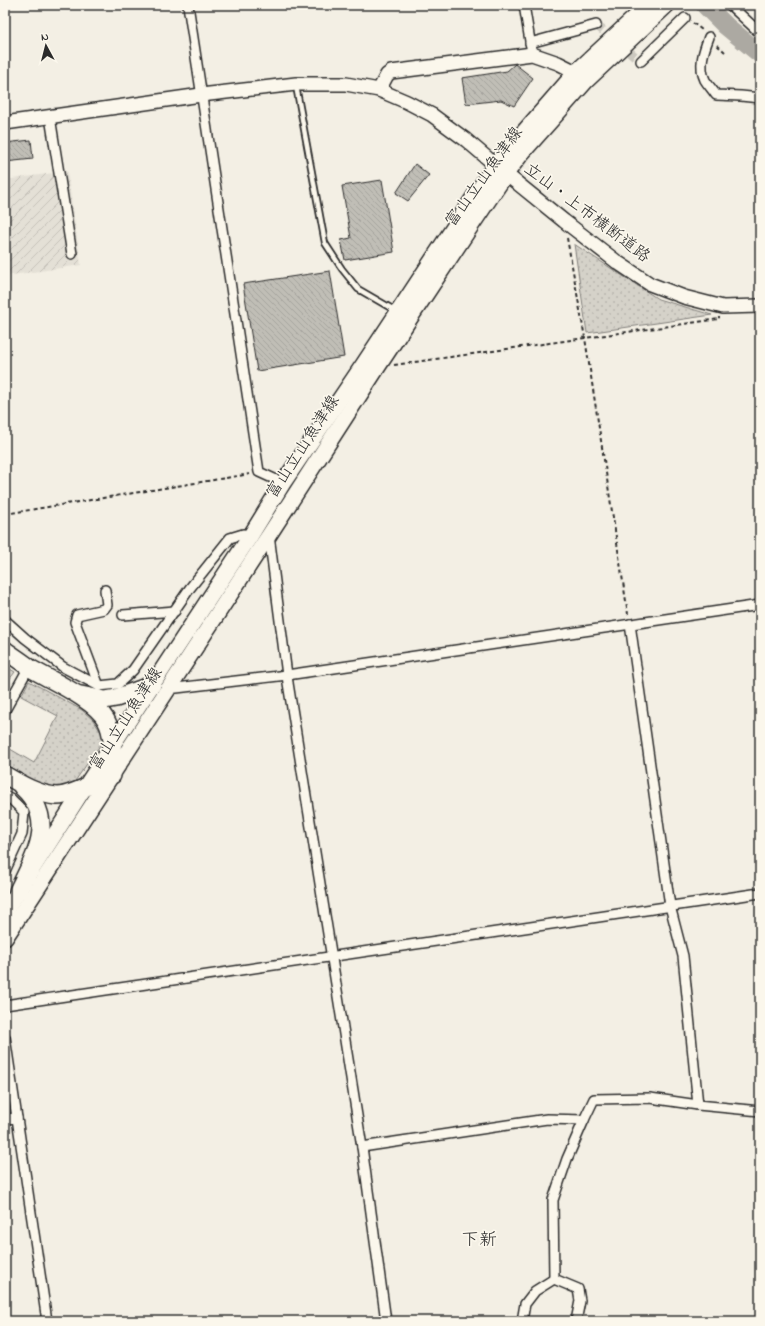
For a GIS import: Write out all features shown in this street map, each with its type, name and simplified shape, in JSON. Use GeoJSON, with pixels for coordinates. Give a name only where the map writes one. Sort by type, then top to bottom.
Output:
{"type":"FeatureCollection","features":[{"type":"Feature","properties":{"kind":"highway"},"geometry":{"type":"LineString","coordinates":[[5,650],[29,667],[93,706],[106,720],[111,736],[112,746],[112,775],[67,794],[58,796],[48,795],[11,779]]}},
{"type":"Feature","properties":{"kind":"highway"},"geometry":{"type":"LineString","coordinates":[[75,694],[105,700],[160,687]]}},
{"type":"Feature","properties":{"kind":"highway"},"geometry":{"type":"LineString","coordinates":[[11,779],[30,794],[36,804],[42,824],[40,841],[18,891]]}},
{"type":"Feature","properties":{"kind":"main road","name":"富山立山魚津線"},"geometry":{"type":"LineString","coordinates":[[5,938],[92,803],[112,775],[160,687],[283,483],[397,312],[501,170],[576,72],[648,5]]}},
{"type":"Feature","properties":{"kind":"main road","name":"富山立山魚津線"},"geometry":{"type":"LineString","coordinates":[[5,912],[112,746],[160,687],[269,535],[471,226],[501,170],[527,148],[586,81],[667,5]]}},
{"type":"Feature","properties":{"kind":"street"},"geometry":{"type":"LineString","coordinates":[[188,5],[259,472],[283,483]]}},
{"type":"Feature","properties":{"kind":"street"},"geometry":{"type":"LineString","coordinates":[[524,5],[531,48]]}},
{"type":"Feature","properties":{"kind":"street"},"geometry":{"type":"LineString","coordinates":[[730,5],[760,33]]}},
{"type":"Feature","properties":{"kind":"street"},"geometry":{"type":"LineString","coordinates":[[641,61],[685,18]]}},
{"type":"Feature","properties":{"kind":"street"},"geometry":{"type":"LineString","coordinates":[[379,90],[386,75],[392,72],[531,48],[596,25]]}},
{"type":"Feature","properties":{"kind":"street"},"geometry":{"type":"LineString","coordinates":[[709,37],[703,52],[702,65],[705,80],[716,95],[760,98]]}},
{"type":"Feature","properties":{"kind":"street"},"geometry":{"type":"LineString","coordinates":[[531,48],[576,72]]}},
{"type":"Feature","properties":{"kind":"street","name":"立山・上市横断道路"},"geometry":{"type":"LineString","coordinates":[[5,123],[201,95],[296,84],[346,84],[379,90],[432,115],[466,140],[564,221],[617,262],[650,284],[684,297],[723,307],[760,306]]}},
{"type":"Feature","properties":{"kind":"street"},"geometry":{"type":"LineString","coordinates":[[50,117],[72,254]]}},
{"type":"Feature","properties":{"kind":"street"},"geometry":{"type":"LineString","coordinates":[[5,620],[25,638],[63,667],[99,686],[118,684],[133,670],[190,588],[230,538],[243,534],[251,535]]}},
{"type":"Feature","properties":{"kind":"street"},"geometry":{"type":"LineString","coordinates":[[269,535],[288,675],[362,1147],[386,1321]]}},
{"type":"Feature","properties":{"kind":"street"},"geometry":{"type":"LineString","coordinates":[[99,686],[75,622],[77,615],[104,609],[107,605],[106,590]]}},
{"type":"Feature","properties":{"kind":"street"},"geometry":{"type":"LineString","coordinates":[[160,687],[288,675],[760,605]]}},
{"type":"Feature","properties":{"kind":"street"},"geometry":{"type":"LineString","coordinates":[[123,615],[175,611]]}},
{"type":"Feature","properties":{"kind":"street"},"geometry":{"type":"LineString","coordinates":[[630,624],[670,906],[683,956],[698,1105]]}},
{"type":"Feature","properties":{"kind":"street"},"geometry":{"type":"LineString","coordinates":[[5,710],[29,667]]}},
{"type":"Feature","properties":{"kind":"street"},"geometry":{"type":"LineString","coordinates":[[5,796],[10,798],[24,812],[22,834],[5,870]]}},
{"type":"Feature","properties":{"kind":"street"},"geometry":{"type":"LineString","coordinates":[[5,1006],[760,893]]}},
{"type":"Feature","properties":{"kind":"street"},"geometry":{"type":"LineString","coordinates":[[5,1037],[47,1321]]}},
{"type":"Feature","properties":{"kind":"street"},"geometry":{"type":"LineString","coordinates":[[554,1279],[553,1200],[567,1159],[594,1099],[650,1098],[698,1105],[760,1111]]}},
{"type":"Feature","properties":{"kind":"street"},"geometry":{"type":"LineString","coordinates":[[5,1119],[17,1118]]}},
{"type":"Feature","properties":{"kind":"street"},"geometry":{"type":"LineString","coordinates":[[362,1147],[547,1119],[584,1120]]}},
{"type":"Feature","properties":{"kind":"street"},"geometry":{"type":"LineString","coordinates":[[522,1321],[524,1304],[535,1291],[554,1279]]}},
{"type":"Feature","properties":{"kind":"street"},"geometry":{"type":"LineString","coordinates":[[554,1279],[578,1289],[580,1301],[576,1321]]}},
{"type":"Feature","properties":{"kind":"lane"},"geometry":{"type":"LineString","coordinates":[[296,84],[325,243],[342,269],[358,289],[397,312]]}},
{"type":"Feature","properties":{"kind":"path"},"geometry":{"type":"LineString","coordinates":[[685,18],[726,52]]}},
{"type":"Feature","properties":{"kind":"path"},"geometry":{"type":"LineString","coordinates":[[564,221],[585,338],[630,624]]}},
{"type":"Feature","properties":{"kind":"path"},"geometry":{"type":"LineString","coordinates":[[379,365],[400,365],[719,319],[723,307]]}},
{"type":"Feature","properties":{"kind":"path"},"geometry":{"type":"LineString","coordinates":[[5,514],[259,472]]}},
{"type":"Feature","properties":{"kind":"shaded area"},"geometry":{"type":"Polygon","coordinates":[[[67,171],[81,265],[5,276],[5,180],[67,171]]]}},
{"type":"Feature","properties":{"kind":"shaded area"},"geometry":{"type":"Polygon","coordinates":[[[574,244],[658,299],[712,315],[587,333],[574,244]]]}},
{"type":"Feature","properties":{"kind":"shaded area"},"geometry":{"type":"Polygon","coordinates":[[[5,666],[15,672],[5,685],[5,666]]]}},
{"type":"Feature","properties":{"kind":"shaded area"},"geometry":{"type":"Polygon","coordinates":[[[29,681],[82,710],[93,720],[105,738],[73,784],[55,792],[5,769],[5,746],[34,763],[58,716],[21,696],[29,681]]]}},
{"type":"Feature","properties":{"kind":"building"},"geometry":{"type":"Polygon","coordinates":[[[515,64],[533,78],[514,106],[501,100],[466,104],[462,78],[507,71],[515,64]]]}},
{"type":"Feature","properties":{"kind":"building"},"geometry":{"type":"Polygon","coordinates":[[[31,140],[33,159],[5,162],[5,143],[31,140]]]}},
{"type":"Feature","properties":{"kind":"building"},"geometry":{"type":"Polygon","coordinates":[[[415,164],[429,175],[408,201],[396,193],[415,164]]]}},
{"type":"Feature","properties":{"kind":"building"},"geometry":{"type":"Polygon","coordinates":[[[382,180],[394,252],[345,260],[341,240],[351,238],[342,186],[382,180]]]}},
{"type":"Feature","properties":{"kind":"building"},"geometry":{"type":"Polygon","coordinates":[[[330,271],[344,357],[257,371],[243,284],[330,271]]]}},
{"type":"Feature","properties":{"kind":"waterway"},"geometry":{"type":"LineString","coordinates":[[705,5],[726,26],[760,54]]}},
{"type":"Feature","properties":{"kind":"tunnel"},"geometry":{"type":"LineString","coordinates":[[596,25],[641,61]]}},
{"type":"Feature","properties":{"kind":"district","name":"下新"},"geometry":{"type":"Point","coordinates":[479,1241]}}]}
